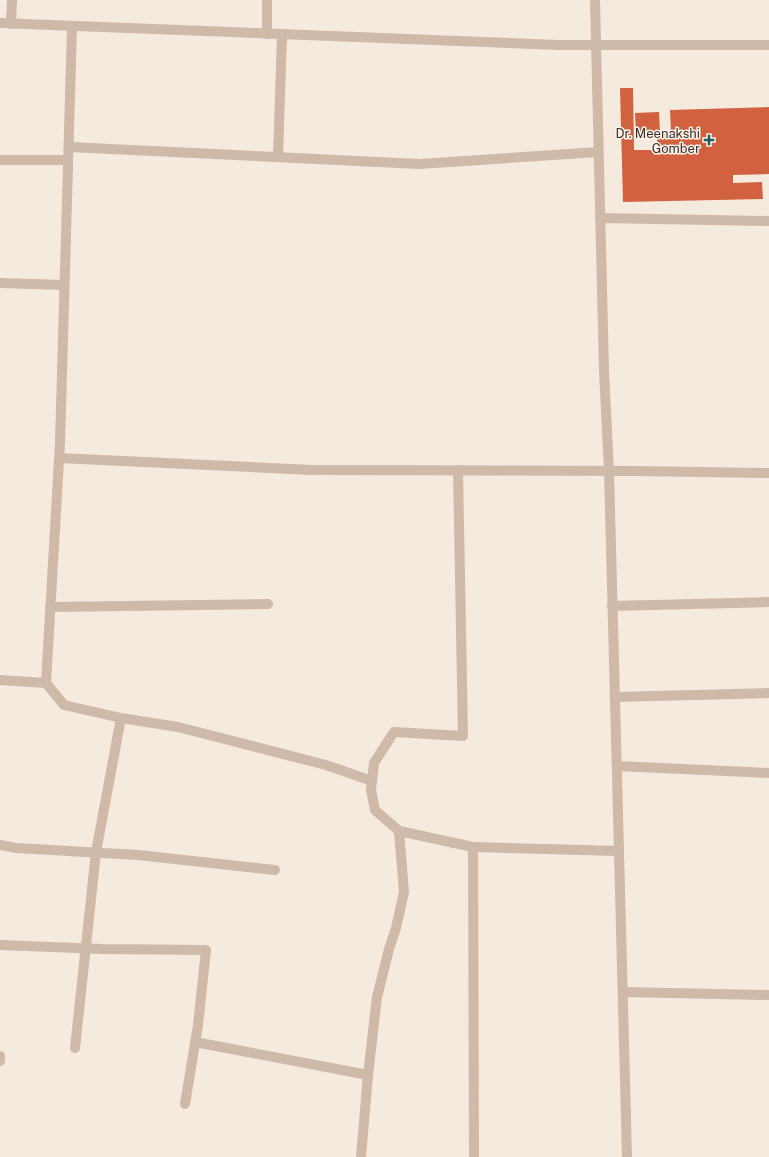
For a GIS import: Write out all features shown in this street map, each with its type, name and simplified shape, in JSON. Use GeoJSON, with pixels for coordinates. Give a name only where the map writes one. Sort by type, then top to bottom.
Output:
{"type":"FeatureCollection","features":[{"type":"Feature","properties":{"kind":"street"},"geometry":{"type":"LineString","coordinates":[[11,24],[12,0]]}},
{"type":"Feature","properties":{"kind":"street"},"geometry":{"type":"LineString","coordinates":[[267,0],[267,34]]}},
{"type":"Feature","properties":{"kind":"street"},"geometry":{"type":"LineString","coordinates":[[595,0],[604,371],[609,471],[627,1157]]}},
{"type":"Feature","properties":{"kind":"street"},"geometry":{"type":"LineString","coordinates":[[0,24],[558,45],[769,45]]}},
{"type":"Feature","properties":{"kind":"street"},"geometry":{"type":"LineString","coordinates":[[72,27],[59,458],[46,683],[64,704],[121,718],[178,727],[326,765],[372,781]]}},
{"type":"Feature","properties":{"kind":"street"},"geometry":{"type":"LineString","coordinates":[[278,157],[282,35]]}},
{"type":"Feature","properties":{"kind":"street"},"geometry":{"type":"LineString","coordinates":[[68,147],[419,164],[598,152]]}},
{"type":"Feature","properties":{"kind":"street"},"geometry":{"type":"LineString","coordinates":[[0,160],[68,160]]}},
{"type":"Feature","properties":{"kind":"street"},"geometry":{"type":"LineString","coordinates":[[600,218],[769,221]]}},
{"type":"Feature","properties":{"kind":"street"},"geometry":{"type":"LineString","coordinates":[[0,283],[64,285]]}},
{"type":"Feature","properties":{"kind":"street"},"geometry":{"type":"LineString","coordinates":[[59,458],[312,470],[769,473]]}},
{"type":"Feature","properties":{"kind":"street"},"geometry":{"type":"LineString","coordinates":[[458,470],[463,736],[394,732],[374,763],[371,790],[375,810],[399,831],[473,848],[619,851]]}},
{"type":"Feature","properties":{"kind":"street"},"geometry":{"type":"LineString","coordinates":[[612,606],[769,602]]}},
{"type":"Feature","properties":{"kind":"street"},"geometry":{"type":"LineString","coordinates":[[50,607],[268,604]]}},
{"type":"Feature","properties":{"kind":"street"},"geometry":{"type":"LineString","coordinates":[[0,680],[46,683]]}},
{"type":"Feature","properties":{"kind":"street"},"geometry":{"type":"LineString","coordinates":[[615,697],[769,693]]}},
{"type":"Feature","properties":{"kind":"street"},"geometry":{"type":"LineString","coordinates":[[75,1048],[96,852],[121,718]]}},
{"type":"Feature","properties":{"kind":"street"},"geometry":{"type":"LineString","coordinates":[[617,766],[769,773]]}},
{"type":"Feature","properties":{"kind":"street"},"geometry":{"type":"LineString","coordinates":[[361,1157],[376,997],[396,928],[404,892],[399,831]]}},
{"type":"Feature","properties":{"kind":"street"},"geometry":{"type":"LineString","coordinates":[[0,846],[138,855],[275,870]]}},
{"type":"Feature","properties":{"kind":"street"},"geometry":{"type":"LineString","coordinates":[[473,848],[474,1157]]}},
{"type":"Feature","properties":{"kind":"street"},"geometry":{"type":"LineString","coordinates":[[0,944],[85,949],[206,950],[195,1042],[185,1104]]}},
{"type":"Feature","properties":{"kind":"street"},"geometry":{"type":"LineString","coordinates":[[623,992],[769,995]]}},
{"type":"Feature","properties":{"kind":"street"},"geometry":{"type":"LineString","coordinates":[[195,1042],[368,1075]]}},
{"type":"Feature","properties":{"kind":"street"},"geometry":{"type":"LineString","coordinates":[[0,1056],[0,1061]]}},
{"type":"Feature","properties":{"kind":"building"},"geometry":{"type":"Polygon","coordinates":[[[620,88],[633,88],[634,150],[657,150],[657,133],[636,134],[635,113],[659,112],[660,133],[671,133],[670,110],[769,107],[769,174],[733,175],[733,183],[762,182],[763,199],[623,202],[620,88]]]}},
{"type":"Feature","properties":{"kind":"place","name":"Dr. Meenakshi Gomber"},"geometry":{"type":"Point","coordinates":[709,140]}}]}
